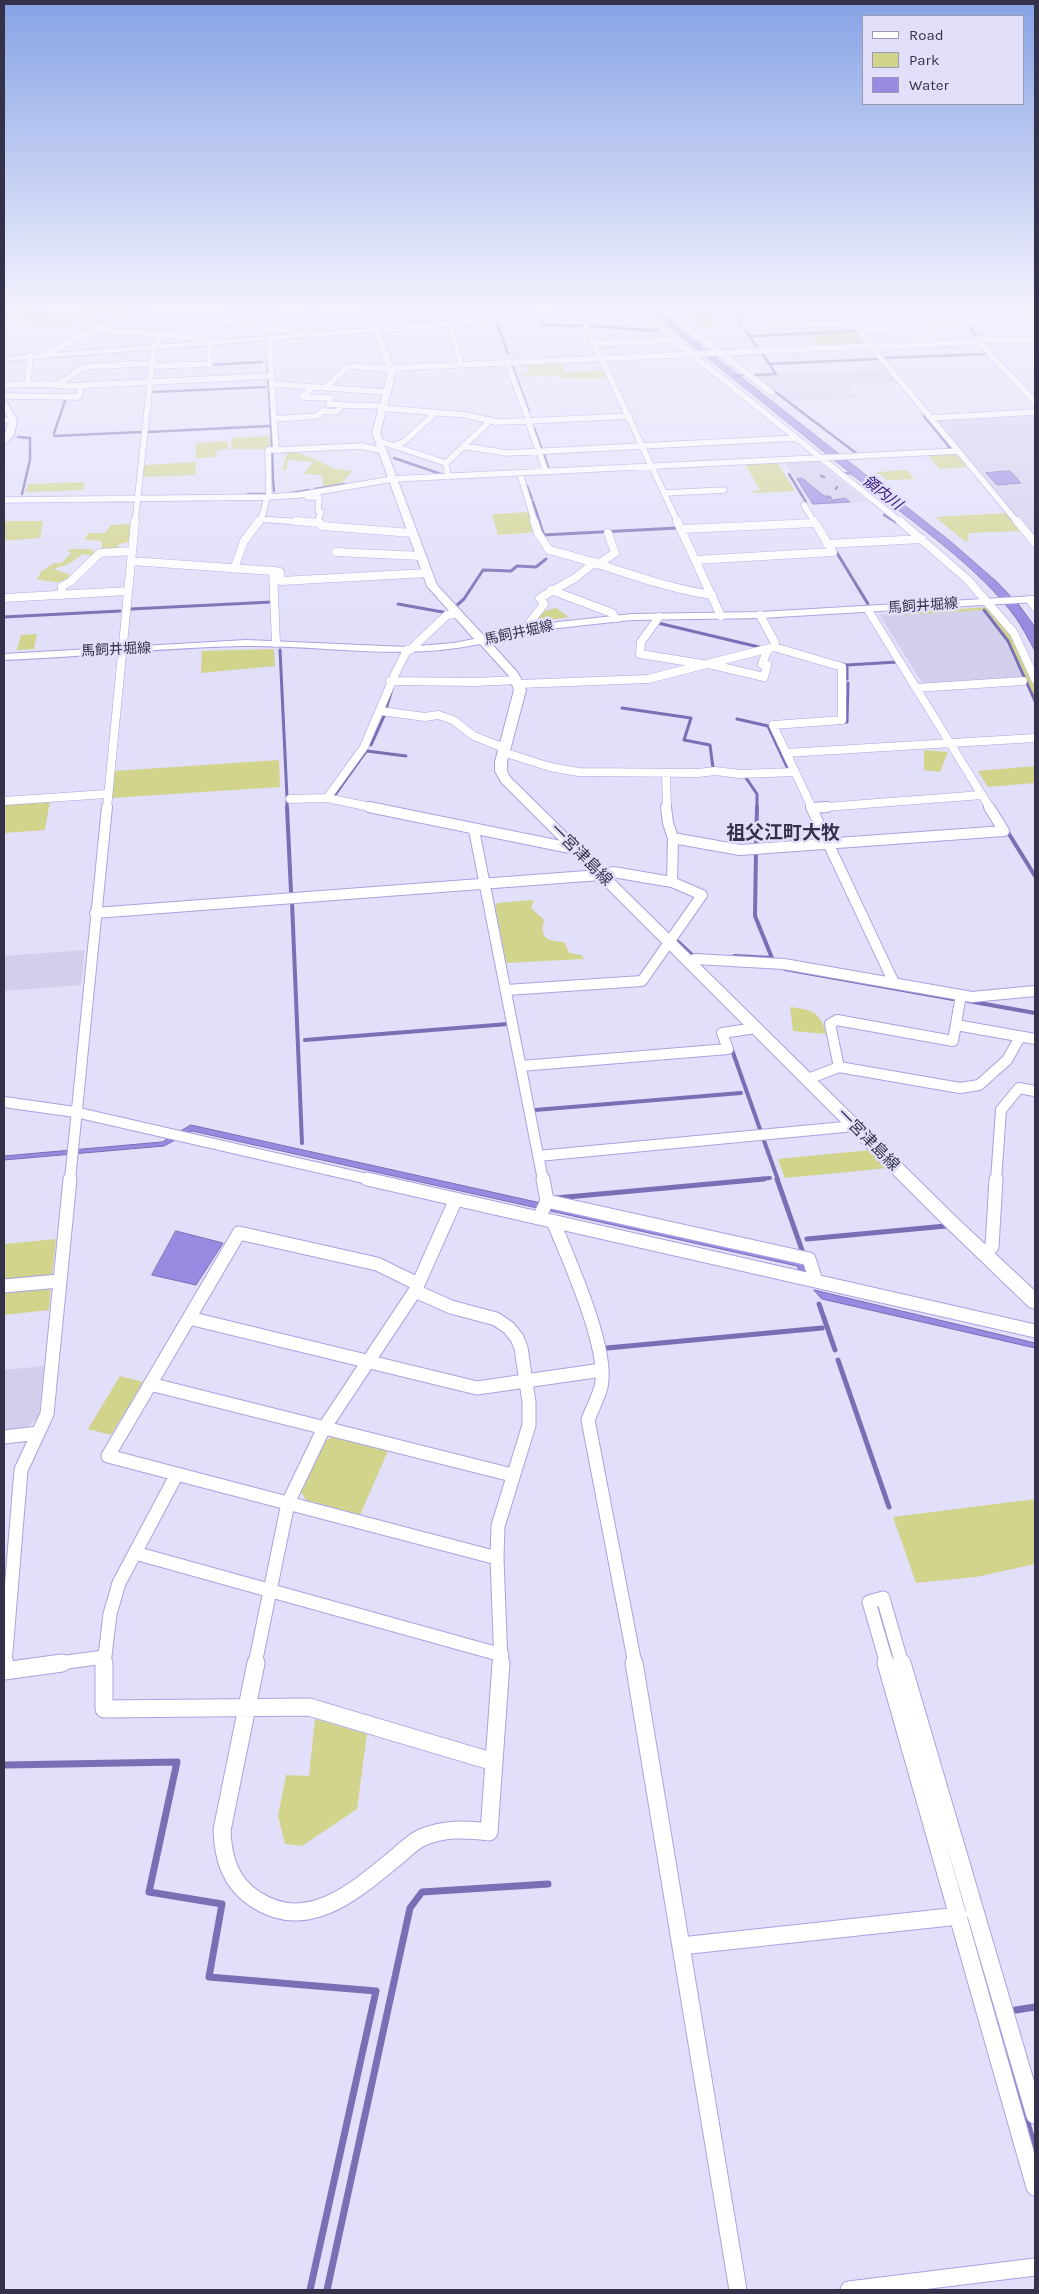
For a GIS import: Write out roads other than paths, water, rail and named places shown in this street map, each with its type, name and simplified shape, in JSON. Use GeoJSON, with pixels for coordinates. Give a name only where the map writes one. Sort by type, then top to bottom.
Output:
{"type":"FeatureCollection","features":[{"type":"Feature","properties":{"kind":"main road"},"geometry":{"type":"LineString","coordinates":[[380,410],[376,428],[379,442],[432,586],[518,682]]}},
{"type":"Feature","properties":{"kind":"main road","name":"馬飼井堀線"},"geometry":{"type":"LineString","coordinates":[[4,656],[276,643],[409,650],[483,641],[558,625],[615,618],[760,615],[989,602],[1034,602]]}},
{"type":"Feature","properties":{"kind":"main road","name":"一宮津島線"},"geometry":{"type":"LineString","coordinates":[[518,682],[520,690],[504,750],[501,771],[505,779],[983,1253],[1035,1302]]}},
{"type":"Feature","properties":{"kind":"street"},"geometry":{"type":"LineString","coordinates":[[4,442],[10,435],[13,420],[7,410]]}},
{"type":"Feature","properties":{"kind":"street"},"geometry":{"type":"LineString","coordinates":[[104,1658],[4,1671],[20,1470],[47,1414],[95,912],[148,410]]}},
{"type":"Feature","properties":{"kind":"street"},"geometry":{"type":"LineString","coordinates":[[273,410],[276,450]]}},
{"type":"Feature","properties":{"kind":"street"},"geometry":{"type":"LineString","coordinates":[[274,420],[317,416],[322,411],[336,412],[338,410]]}},
{"type":"Feature","properties":{"kind":"street"},"geometry":{"type":"LineString","coordinates":[[408,410],[491,420],[528,421],[630,416]]}},
{"type":"Feature","properties":{"kind":"street"},"geometry":{"type":"LineString","coordinates":[[524,410],[545,471]]}},
{"type":"Feature","properties":{"kind":"street"},"geometry":{"type":"LineString","coordinates":[[627,410],[721,616]]}},
{"type":"Feature","properties":{"kind":"street"},"geometry":{"type":"LineString","coordinates":[[761,410],[922,539],[967,578],[1014,633],[1035,679]]}},
{"type":"Feature","properties":{"kind":"street"},"geometry":{"type":"LineString","coordinates":[[924,410],[1035,543]]}},
{"type":"Feature","properties":{"kind":"street"},"geometry":{"type":"LineString","coordinates":[[931,418],[1035,412]]}},
{"type":"Feature","properties":{"kind":"street"},"geometry":{"type":"LineString","coordinates":[[396,445],[405,441],[435,413]]}},
{"type":"Feature","properties":{"kind":"street"},"geometry":{"type":"LineString","coordinates":[[4,420],[13,420]]}},
{"type":"Feature","properties":{"kind":"street"},"geometry":{"type":"LineString","coordinates":[[447,476],[446,463],[491,420]]}},
{"type":"Feature","properties":{"kind":"street"},"geometry":{"type":"LineString","coordinates":[[463,446],[507,453],[796,438]]}},
{"type":"Feature","properties":{"kind":"street"},"geometry":{"type":"LineString","coordinates":[[379,442],[396,445],[446,463]]}},
{"type":"Feature","properties":{"kind":"street"},"geometry":{"type":"LineString","coordinates":[[234,569],[244,541],[260,520],[268,497],[268,450],[361,446],[377,452],[383,451]]}},
{"type":"Feature","properties":{"kind":"street"},"geometry":{"type":"LineString","coordinates":[[4,500],[268,497],[393,479],[959,451]]}},
{"type":"Feature","properties":{"kind":"street"},"geometry":{"type":"LineString","coordinates":[[520,474],[538,533],[549,550],[598,562],[691,593],[712,595]]}},
{"type":"Feature","properties":{"kind":"street"},"geometry":{"type":"LineString","coordinates":[[665,493],[724,490]]}},
{"type":"Feature","properties":{"kind":"street"},"geometry":{"type":"LineString","coordinates":[[298,494],[320,497],[318,511],[321,512],[317,523]]}},
{"type":"Feature","properties":{"kind":"street"},"geometry":{"type":"LineString","coordinates":[[695,560],[833,552],[804,505]]}},
{"type":"Feature","properties":{"kind":"street"},"geometry":{"type":"LineString","coordinates":[[260,520],[317,523],[322,526],[412,533]]}},
{"type":"Feature","properties":{"kind":"street"},"geometry":{"type":"LineString","coordinates":[[682,530],[815,523]]}},
{"type":"Feature","properties":{"kind":"street"},"geometry":{"type":"LineString","coordinates":[[528,631],[528,625],[544,604],[540,598],[598,562],[615,554],[608,534]]}},
{"type":"Feature","properties":{"kind":"street"},"geometry":{"type":"LineString","coordinates":[[827,544],[922,539]]}},
{"type":"Feature","properties":{"kind":"street"},"geometry":{"type":"LineString","coordinates":[[61,595],[62,586],[70,582],[100,553],[132,551]]}},
{"type":"Feature","properties":{"kind":"street"},"geometry":{"type":"LineString","coordinates":[[336,552],[421,556]]}},
{"type":"Feature","properties":{"kind":"street"},"geometry":{"type":"LineString","coordinates":[[131,561],[273,571],[280,572],[281,581],[427,573]]}},
{"type":"Feature","properties":{"kind":"street"},"geometry":{"type":"LineString","coordinates":[[273,571],[276,643]]}},
{"type":"Feature","properties":{"kind":"street"},"geometry":{"type":"LineString","coordinates":[[551,590],[612,613],[615,618]]}},
{"type":"Feature","properties":{"kind":"street"},"geometry":{"type":"LineString","coordinates":[[4,598],[128,591]]}},
{"type":"Feature","properties":{"kind":"street"},"geometry":{"type":"LineString","coordinates":[[673,838],[740,850],[1004,831],[868,610]]}},
{"type":"Feature","properties":{"kind":"street"},"geometry":{"type":"LineString","coordinates":[[327,798],[363,747],[381,711],[390,681],[409,650],[447,615],[456,614]]}},
{"type":"Feature","properties":{"kind":"street"},"geometry":{"type":"LineString","coordinates":[[659,616],[641,642],[640,654],[711,665],[764,677],[766,666],[762,664],[775,643],[760,615]]}},
{"type":"Feature","properties":{"kind":"street"},"geometry":{"type":"LineString","coordinates":[[390,681],[630,681],[711,665],[771,648],[842,666],[844,689],[842,720],[773,725],[894,983]]}},
{"type":"Feature","properties":{"kind":"street"},"geometry":{"type":"LineString","coordinates":[[916,688],[1023,681]]}},
{"type":"Feature","properties":{"kind":"street"},"geometry":{"type":"LineString","coordinates":[[381,711],[425,717],[438,715],[453,720],[482,740],[504,750],[550,767],[578,772],[698,773],[715,771],[740,774],[795,772]]}},
{"type":"Feature","properties":{"kind":"street"},"geometry":{"type":"LineString","coordinates":[[786,753],[1035,738]]}},
{"type":"Feature","properties":{"kind":"street"},"geometry":{"type":"LineString","coordinates":[[666,773],[665,791],[668,822],[673,838],[672,882]]}},
{"type":"Feature","properties":{"kind":"street"},"geometry":{"type":"LineString","coordinates":[[4,801],[107,794]]}},
{"type":"Feature","properties":{"kind":"street"},"geometry":{"type":"LineString","coordinates":[[812,808],[982,795]]}},
{"type":"Feature","properties":{"kind":"street"},"geometry":{"type":"LineString","coordinates":[[290,799],[327,798],[463,826],[474,830],[575,849]]}},
{"type":"Feature","properties":{"kind":"street"},"geometry":{"type":"LineString","coordinates":[[474,830],[538,1156],[543,1208],[552,1221],[590,1315],[602,1370],[601,1387],[588,1420],[633,1654],[738,2290]]}},
{"type":"Feature","properties":{"kind":"street"},"geometry":{"type":"LineString","coordinates":[[95,912],[601,876],[613,872],[672,882],[702,895],[642,981],[506,990]]}},
{"type":"Feature","properties":{"kind":"street"},"geometry":{"type":"LineString","coordinates":[[690,962],[695,959],[784,964],[972,997],[1035,991]]}},
{"type":"Feature","properties":{"kind":"street"},"geometry":{"type":"LineString","coordinates":[[838,1067],[830,1024],[837,1020],[953,1041],[961,995]]}},
{"type":"Feature","properties":{"kind":"street"},"geometry":{"type":"LineString","coordinates":[[956,1025],[1035,1039]]}},
{"type":"Feature","properties":{"kind":"street"},"geometry":{"type":"LineString","coordinates":[[521,1066],[728,1049],[722,1033],[756,1028]]}},
{"type":"Feature","properties":{"kind":"street"},"geometry":{"type":"LineString","coordinates":[[808,1079],[838,1067],[960,1088],[979,1084],[1007,1060],[1020,1037]]}},
{"type":"Feature","properties":{"kind":"street"},"geometry":{"type":"LineString","coordinates":[[983,1253],[992,1247],[1001,1110],[1019,1088],[1035,1091]]}},
{"type":"Feature","properties":{"kind":"street"},"geometry":{"type":"LineString","coordinates":[[4,1102],[75,1112],[456,1199],[543,1208],[809,1259],[816,1281]]}},
{"type":"Feature","properties":{"kind":"street"},"geometry":{"type":"LineString","coordinates":[[538,1156],[855,1126]]}},
{"type":"Feature","properties":{"kind":"street"},"geometry":{"type":"LineString","coordinates":[[456,1199],[417,1288],[324,1428],[288,1503],[222,1830],[222,1850],[232,1879],[254,1899],[279,1910],[300,1913],[323,1909],[347,1897],[420,1838],[436,1832],[459,1828],[489,1832],[502,1655],[496,1558],[498,1526],[512,1475],[529,1425],[529,1402],[521,1348],[517,1338],[509,1328],[496,1319],[451,1307],[417,1288],[377,1264],[239,1233],[108,1456],[288,1503],[496,1558]]}},
{"type":"Feature","properties":{"kind":"street"},"geometry":{"type":"LineString","coordinates":[[552,1221],[1035,1331]]}},
{"type":"Feature","properties":{"kind":"street"},"geometry":{"type":"LineString","coordinates":[[4,1286],[59,1281]]}},
{"type":"Feature","properties":{"kind":"street"},"geometry":{"type":"LineString","coordinates":[[189,1318],[477,1388],[602,1370]]}},
{"type":"Feature","properties":{"kind":"street"},"geometry":{"type":"LineString","coordinates":[[150,1384],[512,1475]]}},
{"type":"Feature","properties":{"kind":"street"},"geometry":{"type":"LineString","coordinates":[[4,1437],[38,1433]]}},
{"type":"Feature","properties":{"kind":"street"},"geometry":{"type":"LineString","coordinates":[[177,1474],[119,1584],[109,1620],[104,1658],[104,1708],[309,1707],[494,1762]]}},
{"type":"Feature","properties":{"kind":"street"},"geometry":{"type":"LineString","coordinates":[[135,1553],[502,1655]]}},
{"type":"Feature","properties":{"kind":"street"},"geometry":{"type":"LineString","coordinates":[[1035,2115],[883,1598],[869,1602],[1035,2187]]}},
{"type":"Feature","properties":{"kind":"street"},"geometry":{"type":"LineString","coordinates":[[681,1946],[959,1916]]}},
{"type":"Feature","properties":{"kind":"street"},"geometry":{"type":"LineString","coordinates":[[849,2290],[1035,2266]]}},
{"type":"Feature","properties":{"kind":"water","name":"領内川"},"geometry":{"type":"Polygon","coordinates":[[[772,410],[783,410],[950,541],[997,582],[1019,605],[1035,627],[1035,651],[1016,618],[984,581],[946,547],[866,485],[861,485],[863,483],[851,474],[843,473],[849,472],[772,410]]]}},
{"type":"Feature","properties":{"kind":"water"},"geometry":{"type":"Polygon","coordinates":[[[1010,471],[1021,483],[997,485],[986,473],[1010,471]]]}},
{"type":"Feature","properties":{"kind":"water"},"geometry":{"type":"Polygon","coordinates":[[[802,478],[824,496],[830,496],[832,499],[826,498],[828,501],[845,498],[850,502],[813,504],[797,479],[802,478]]]}},
{"type":"Feature","properties":{"kind":"water"},"geometry":{"type":"Polygon","coordinates":[[[191,1125],[801,1261],[809,1272],[799,1270],[797,1266],[192,1131],[164,1146],[4,1160],[4,1156],[162,1142],[191,1125]]]}},
{"type":"Feature","properties":{"kind":"water"},"geometry":{"type":"Polygon","coordinates":[[[176,1231],[223,1243],[196,1285],[152,1275],[176,1231]]]}},
{"type":"Feature","properties":{"kind":"water"},"geometry":{"type":"Polygon","coordinates":[[[814,1290],[1035,1343],[1035,1348],[822,1299],[814,1290]]]}},
{"type":"Feature","properties":{"kind":"waterway"},"geometry":{"type":"LineString","coordinates":[[54,433],[62,410]]}},
{"type":"Feature","properties":{"kind":"waterway"},"geometry":{"type":"LineString","coordinates":[[270,410],[271,425]]}},
{"type":"Feature","properties":{"kind":"waterway"},"geometry":{"type":"LineString","coordinates":[[799,410],[856,453]]}},
{"type":"Feature","properties":{"kind":"waterway"},"geometry":{"type":"LineString","coordinates":[[924,416],[951,449],[947,449]]}},
{"type":"Feature","properties":{"kind":"waterway"},"geometry":{"type":"LineString","coordinates":[[148,432],[269,426]]}},
{"type":"Feature","properties":{"kind":"waterway"},"geometry":{"type":"LineString","coordinates":[[271,427],[272,449]]}},
{"type":"Feature","properties":{"kind":"waterway"},"geometry":{"type":"LineString","coordinates":[[534,428],[542,450]]}},
{"type":"Feature","properties":{"kind":"waterway"},"geometry":{"type":"LineString","coordinates":[[54,436],[141,432]]}},
{"type":"Feature","properties":{"kind":"waterway"},"geometry":{"type":"LineString","coordinates":[[18,437],[30,438],[30,460],[22,494]]}},
{"type":"Feature","properties":{"kind":"waterway"},"geometry":{"type":"LineString","coordinates":[[272,452],[273,478]]}},
{"type":"Feature","properties":{"kind":"waterway"},"geometry":{"type":"LineString","coordinates":[[543,452],[548,467]]}},
{"type":"Feature","properties":{"kind":"waterway"},"geometry":{"type":"LineString","coordinates":[[394,458],[441,474]]}},
{"type":"Feature","properties":{"kind":"waterway"},"geometry":{"type":"LineString","coordinates":[[789,474],[806,502]]}},
{"type":"Feature","properties":{"kind":"waterway"},"geometry":{"type":"LineString","coordinates":[[273,480],[274,491]]}},
{"type":"Feature","properties":{"kind":"waterway"},"geometry":{"type":"LineString","coordinates":[[315,489],[345,484]]}},
{"type":"Feature","properties":{"kind":"waterway"},"geometry":{"type":"LineString","coordinates":[[527,486],[532,499]]}},
{"type":"Feature","properties":{"kind":"waterway"},"geometry":{"type":"LineString","coordinates":[[291,493],[309,490]]}},
{"type":"Feature","properties":{"kind":"waterway"},"geometry":{"type":"LineString","coordinates":[[248,494],[266,494]]}},
{"type":"Feature","properties":{"kind":"waterway"},"geometry":{"type":"LineString","coordinates":[[533,502],[540,523]]}},
{"type":"Feature","properties":{"kind":"waterway","name":"領内川"},"geometry":{"type":"LineString","coordinates":[[884,515],[897,523]]}},
{"type":"Feature","properties":{"kind":"waterway"},"geometry":{"type":"LineString","coordinates":[[539,521],[544,535]]}},
{"type":"Feature","properties":{"kind":"waterway","name":"領内川"},"geometry":{"type":"LineString","coordinates":[[895,521],[899,524]]}},
{"type":"Feature","properties":{"kind":"waterway"},"geometry":{"type":"LineString","coordinates":[[544,535],[677,528]]}},
{"type":"Feature","properties":{"kind":"waterway"},"geometry":{"type":"LineString","coordinates":[[834,548],[868,604]]}},
{"type":"Feature","properties":{"kind":"waterway"},"geometry":{"type":"LineString","coordinates":[[456,606],[464,599],[483,570],[511,571],[517,566],[536,567],[546,559]]}},
{"type":"Feature","properties":{"kind":"waterway"},"geometry":{"type":"LineString","coordinates":[[131,609],[272,602]]}},
{"type":"Feature","properties":{"kind":"waterway"},"geometry":{"type":"LineString","coordinates":[[398,604],[448,613]]}},
{"type":"Feature","properties":{"kind":"waterway"},"geometry":{"type":"LineString","coordinates":[[984,610],[1008,641],[1035,701]]}},
{"type":"Feature","properties":{"kind":"waterway"},"geometry":{"type":"LineString","coordinates":[[4,617],[120,611]]}},
{"type":"Feature","properties":{"kind":"waterway"},"geometry":{"type":"LineString","coordinates":[[658,623],[763,648]]}},
{"type":"Feature","properties":{"kind":"waterway"},"geometry":{"type":"LineString","coordinates":[[280,650],[287,797]]}},
{"type":"Feature","properties":{"kind":"waterway"},"geometry":{"type":"LineString","coordinates":[[847,665],[897,662]]}},
{"type":"Feature","properties":{"kind":"waterway"},"geometry":{"type":"LineString","coordinates":[[841,664],[847,665]]}},
{"type":"Feature","properties":{"kind":"waterway"},"geometry":{"type":"LineString","coordinates":[[847,665],[847,679]]}},
{"type":"Feature","properties":{"kind":"waterway"},"geometry":{"type":"LineString","coordinates":[[839,723],[847,722],[848,683]]}},
{"type":"Feature","properties":{"kind":"waterway"},"geometry":{"type":"LineString","coordinates":[[386,709],[392,689]]}},
{"type":"Feature","properties":{"kind":"waterway"},"geometry":{"type":"LineString","coordinates":[[622,708],[691,718],[684,740],[710,745],[713,768],[717,769]]}},
{"type":"Feature","properties":{"kind":"waterway"},"geometry":{"type":"LineString","coordinates":[[371,745],[385,714]]}},
{"type":"Feature","properties":{"kind":"waterway"},"geometry":{"type":"LineString","coordinates":[[737,719],[768,726],[789,771],[785,771]]}},
{"type":"Feature","properties":{"kind":"waterway"},"geometry":{"type":"LineString","coordinates":[[335,795],[367,750]]}},
{"type":"Feature","properties":{"kind":"waterway"},"geometry":{"type":"LineString","coordinates":[[367,751],[406,756]]}},
{"type":"Feature","properties":{"kind":"waterway"},"geometry":{"type":"LineString","coordinates":[[744,775],[757,794],[757,807]]}},
{"type":"Feature","properties":{"kind":"waterway"},"geometry":{"type":"LineString","coordinates":[[287,801],[287,807]]}},
{"type":"Feature","properties":{"kind":"waterway"},"geometry":{"type":"LineString","coordinates":[[287,807],[291,892]]}},
{"type":"Feature","properties":{"kind":"waterway"},"geometry":{"type":"LineString","coordinates":[[756,847],[757,807]]}},
{"type":"Feature","properties":{"kind":"waterway"},"geometry":{"type":"LineString","coordinates":[[1009,834],[1035,876]]}},
{"type":"Feature","properties":{"kind":"waterway"},"geometry":{"type":"LineString","coordinates":[[734,956],[772,958],[755,916],[756,850]]}},
{"type":"Feature","properties":{"kind":"waterway"},"geometry":{"type":"LineString","coordinates":[[292,902],[302,1143]]}},
{"type":"Feature","properties":{"kind":"waterway"},"geometry":{"type":"LineString","coordinates":[[675,939],[692,955],[697,955]]}},
{"type":"Feature","properties":{"kind":"waterway"},"geometry":{"type":"LineString","coordinates":[[785,969],[953,999]]}},
{"type":"Feature","properties":{"kind":"waterway"},"geometry":{"type":"LineString","coordinates":[[968,1001],[1035,1013]]}},
{"type":"Feature","properties":{"kind":"waterway"},"geometry":{"type":"LineString","coordinates":[[305,1040],[508,1024]]}},
{"type":"Feature","properties":{"kind":"waterway"},"geometry":{"type":"LineString","coordinates":[[731,1047],[761,1132]]}},
{"type":"Feature","properties":{"kind":"waterway"},"geometry":{"type":"LineString","coordinates":[[535,1110],[741,1093]]}},
{"type":"Feature","properties":{"kind":"waterway"},"geometry":{"type":"LineString","coordinates":[[763,1138],[778,1180]]}},
{"type":"Feature","properties":{"kind":"waterway"},"geometry":{"type":"LineString","coordinates":[[750,1180],[770,1178]]}},
{"type":"Feature","properties":{"kind":"waterway"},"geometry":{"type":"LineString","coordinates":[[556,1198],[764,1179]]}},
{"type":"Feature","properties":{"kind":"waterway"},"geometry":{"type":"LineString","coordinates":[[777,1179],[803,1253]]}},
{"type":"Feature","properties":{"kind":"waterway"},"geometry":{"type":"LineString","coordinates":[[807,1239],[946,1226]]}},
{"type":"Feature","properties":{"kind":"waterway"},"geometry":{"type":"LineString","coordinates":[[819,1304],[835,1350]]}},
{"type":"Feature","properties":{"kind":"waterway"},"geometry":{"type":"LineString","coordinates":[[607,1348],[822,1328]]}},
{"type":"Feature","properties":{"kind":"waterway"},"geometry":{"type":"LineString","coordinates":[[838,1360],[889,1507]]}},
{"type":"Feature","properties":{"kind":"waterway"},"geometry":{"type":"LineString","coordinates":[[6,1765],[177,1762],[149,1892],[222,1904],[209,1977],[376,1991],[310,2290]]}},
{"type":"Feature","properties":{"kind":"waterway"},"geometry":{"type":"LineString","coordinates":[[327,2290],[410,1908],[422,1892],[548,1884]]}},
{"type":"Feature","properties":{"kind":"waterway"},"geometry":{"type":"LineString","coordinates":[[966,1909],[1035,2151]]}},
{"type":"Feature","properties":{"kind":"waterway"},"geometry":{"type":"LineString","coordinates":[[1016,2010],[1035,2007]]}},
{"type":"Feature","properties":{"kind":"district","name":"祖父江町大牧"},"geometry":{"type":"Point","coordinates":[783,834]}}]}
